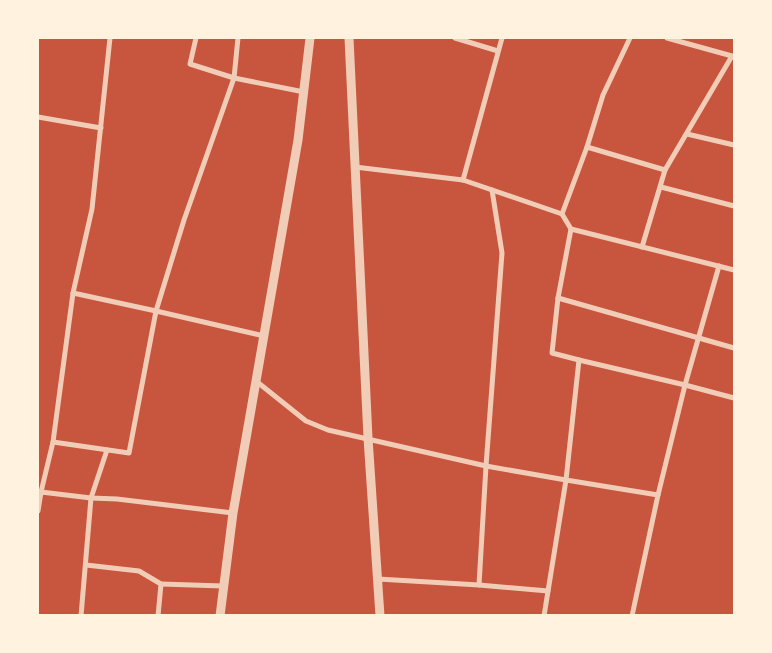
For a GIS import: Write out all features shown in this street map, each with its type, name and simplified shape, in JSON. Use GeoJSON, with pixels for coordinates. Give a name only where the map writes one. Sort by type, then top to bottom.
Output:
{"type":"FeatureCollection","features":[{"type":"Feature","properties":{"kind":"street"},"geometry":{"type":"LineString","coordinates":[[38,511],[40,492],[52,442],[73,293],[92,209],[110,38]]}},
{"type":"Feature","properties":{"kind":"street"},"geometry":{"type":"LineString","coordinates":[[196,38],[190,64],[234,78],[304,92]]}},
{"type":"Feature","properties":{"kind":"street"},"geometry":{"type":"LineString","coordinates":[[52,442],[129,454],[156,311],[184,220],[234,78],[238,38]]}},
{"type":"Feature","properties":{"kind":"street"},"geometry":{"type":"LineString","coordinates":[[220,616],[222,586],[233,513],[298,140],[310,38]]}},
{"type":"Feature","properties":{"kind":"street"},"geometry":{"type":"LineString","coordinates":[[349,38],[368,438],[380,616]]}},
{"type":"Feature","properties":{"kind":"street"},"geometry":{"type":"LineString","coordinates":[[456,38],[498,51]]}},
{"type":"Feature","properties":{"kind":"street"},"geometry":{"type":"LineString","coordinates":[[463,180],[502,38]]}},
{"type":"Feature","properties":{"kind":"street"},"geometry":{"type":"LineString","coordinates":[[562,214],[587,147],[603,95],[630,38]]}},
{"type":"Feature","properties":{"kind":"street"},"geometry":{"type":"LineString","coordinates":[[642,247],[666,170],[733,56],[667,38]]}},
{"type":"Feature","properties":{"kind":"street"},"geometry":{"type":"LineString","coordinates":[[38,117],[100,128]]}},
{"type":"Feature","properties":{"kind":"street"},"geometry":{"type":"LineString","coordinates":[[687,134],[734,144]]}},
{"type":"Feature","properties":{"kind":"street"},"geometry":{"type":"LineString","coordinates":[[587,147],[666,170]]}},
{"type":"Feature","properties":{"kind":"street"},"geometry":{"type":"LineString","coordinates":[[355,167],[463,180],[562,214],[571,230],[558,298],[552,353],[734,398]]}},
{"type":"Feature","properties":{"kind":"street"},"geometry":{"type":"LineString","coordinates":[[661,187],[734,206]]}},
{"type":"Feature","properties":{"kind":"street"},"geometry":{"type":"LineString","coordinates":[[479,585],[502,253],[492,190]]}},
{"type":"Feature","properties":{"kind":"street"},"geometry":{"type":"LineString","coordinates":[[571,230],[734,270]]}},
{"type":"Feature","properties":{"kind":"street"},"geometry":{"type":"LineString","coordinates":[[632,616],[685,385],[718,266]]}},
{"type":"Feature","properties":{"kind":"street"},"geometry":{"type":"LineString","coordinates":[[73,293],[264,336]]}},
{"type":"Feature","properties":{"kind":"street"},"geometry":{"type":"LineString","coordinates":[[558,298],[734,348]]}},
{"type":"Feature","properties":{"kind":"street"},"geometry":{"type":"LineString","coordinates":[[544,616],[566,480],[579,360]]}},
{"type":"Feature","properties":{"kind":"street"},"geometry":{"type":"LineString","coordinates":[[256,381],[306,421],[328,430],[486,466],[658,496]]}},
{"type":"Feature","properties":{"kind":"street"},"geometry":{"type":"LineString","coordinates":[[81,616],[91,498],[107,450]]}},
{"type":"Feature","properties":{"kind":"street"},"geometry":{"type":"LineString","coordinates":[[40,492],[233,513]]}},
{"type":"Feature","properties":{"kind":"street"},"geometry":{"type":"LineString","coordinates":[[86,565],[139,571],[161,584],[222,586]]}},
{"type":"Feature","properties":{"kind":"street"},"geometry":{"type":"LineString","coordinates":[[378,579],[548,591]]}},
{"type":"Feature","properties":{"kind":"street"},"geometry":{"type":"LineString","coordinates":[[158,616],[161,584]]}}]}
